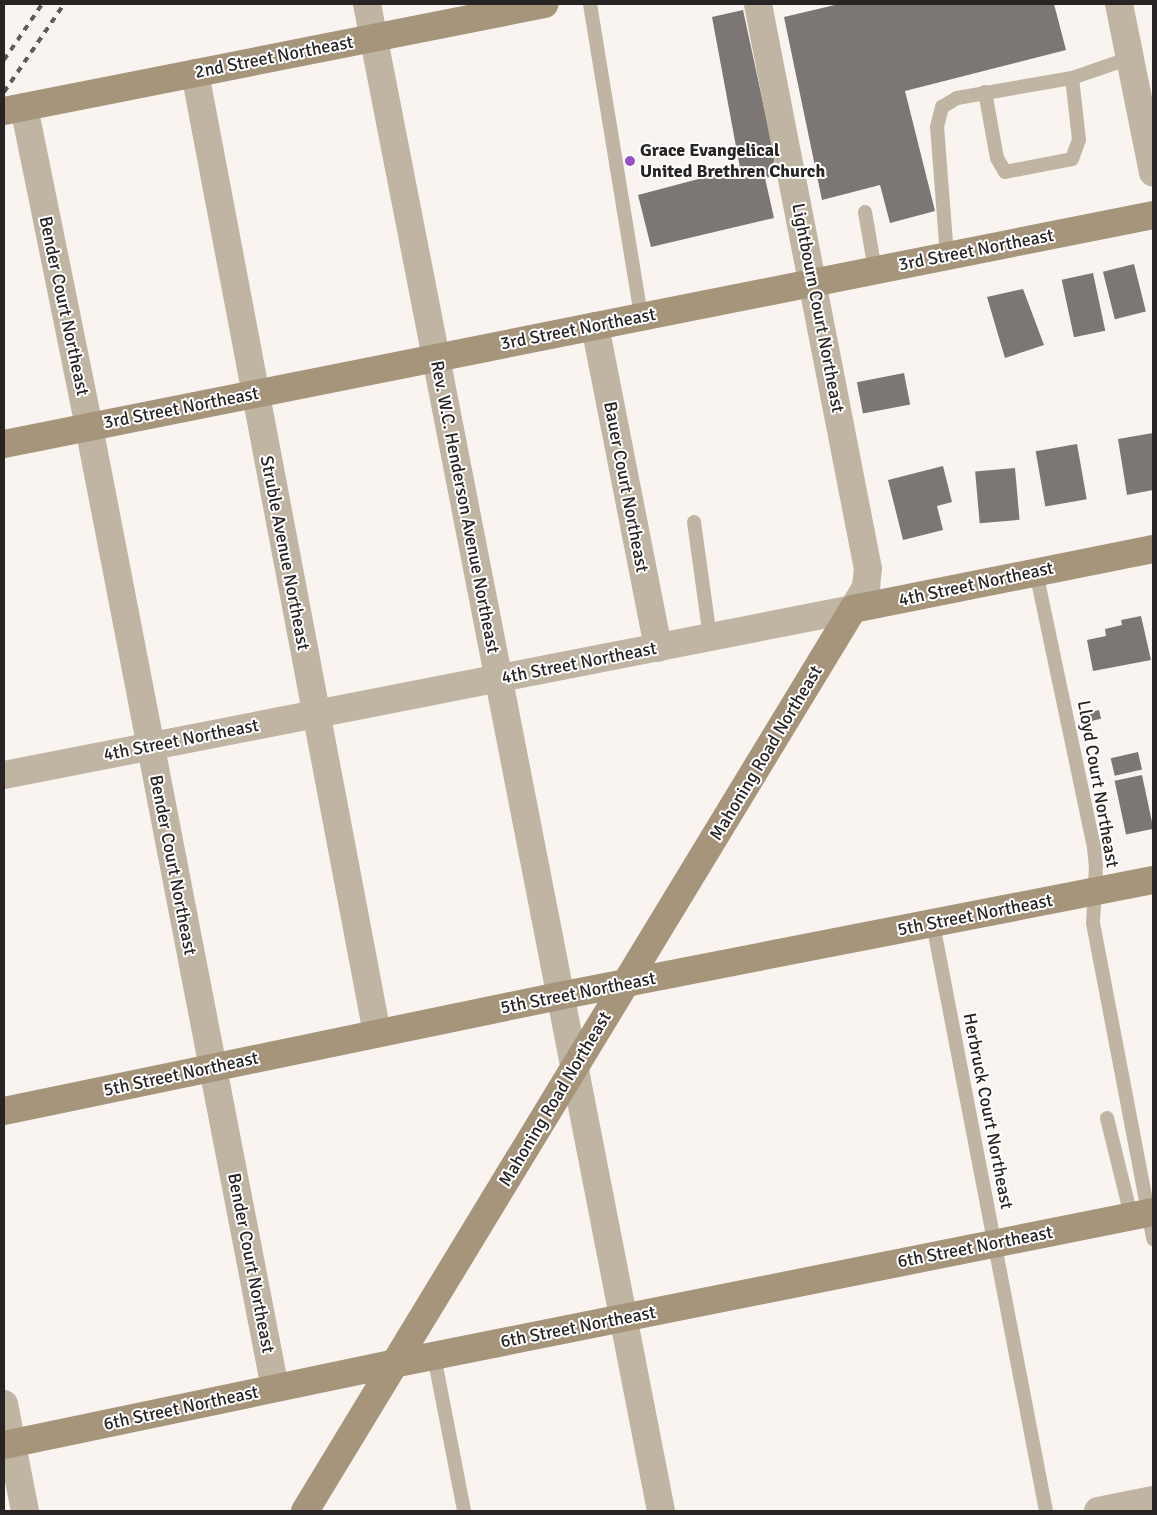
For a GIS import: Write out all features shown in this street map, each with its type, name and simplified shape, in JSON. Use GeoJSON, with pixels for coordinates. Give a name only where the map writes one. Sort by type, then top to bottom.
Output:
{"type":"FeatureCollection","features":[{"type":"Feature","properties":{"kind":"main road","name":"2nd Street Northeast"},"geometry":{"type":"LineString","coordinates":[[14,109],[534,5]]}},
{"type":"Feature","properties":{"kind":"main road","name":"3rd Street Northeast"},"geometry":{"type":"LineString","coordinates":[[4,444],[1153,215]]}},
{"type":"Feature","properties":{"kind":"main road","name":"4th Street Northeast"},"geometry":{"type":"LineString","coordinates":[[853,609],[1153,549]]}},
{"type":"Feature","properties":{"kind":"main road","name":"Mahoning Road Northeast"},"geometry":{"type":"LineString","coordinates":[[305,1511],[853,609]]}},
{"type":"Feature","properties":{"kind":"main road","name":"5th Street Northeast"},"geometry":{"type":"LineString","coordinates":[[4,1111],[559,996],[1153,880]]}},
{"type":"Feature","properties":{"kind":"main road","name":"6th Street Northeast"},"geometry":{"type":"LineString","coordinates":[[8,1444],[393,1364],[1144,1213]]}},
{"type":"Feature","properties":{"kind":"street","name":"Rev. W.C. Henderson Avenue Northeast"},"geometry":{"type":"LineString","coordinates":[[367,4],[559,996],[661,1511]]}},
{"type":"Feature","properties":{"kind":"street","name":"Lightbourn Court Northeast"},"geometry":{"type":"LineString","coordinates":[[758,4],[868,569],[866,587],[853,609]]}},
{"type":"Feature","properties":{"kind":"street"},"geometry":{"type":"LineString","coordinates":[[1119,4],[1153,173]]}},
{"type":"Feature","properties":{"kind":"street","name":"Struble Avenue Northeast"},"geometry":{"type":"LineString","coordinates":[[195,73],[378,1033]]}},
{"type":"Feature","properties":{"kind":"street","name":"Bender Court Northeast"},"geometry":{"type":"LineString","coordinates":[[14,109],[89,427],[149,746],[214,1068],[275,1388]]}},
{"type":"Feature","properties":{"kind":"street","name":"Bauer Court Northeast"},"geometry":{"type":"LineString","coordinates":[[595,326],[658,648]]}},
{"type":"Feature","properties":{"kind":"street","name":"4th Street Northeast"},"geometry":{"type":"LineString","coordinates":[[4,775],[853,609]]}},
{"type":"Feature","properties":{"kind":"street"},"geometry":{"type":"LineString","coordinates":[[4,1404],[8,1444],[25,1511]]}},
{"type":"Feature","properties":{"kind":"street"},"geometry":{"type":"LineString","coordinates":[[1098,1511],[1153,1500]]}},
{"type":"Feature","properties":{"kind":"lane"},"geometry":{"type":"LineString","coordinates":[[590,4],[641,316]]}},
{"type":"Feature","properties":{"kind":"lane"},"geometry":{"type":"LineString","coordinates":[[947,256],[937,127],[942,107],[957,98],[1072,78],[1130,58]]}},
{"type":"Feature","properties":{"kind":"lane"},"geometry":{"type":"LineString","coordinates":[[985,92],[997,158],[1005,172],[1072,159],[1079,140],[1072,78]]}},
{"type":"Feature","properties":{"kind":"lane"},"geometry":{"type":"LineString","coordinates":[[865,212],[874,270]]}},
{"type":"Feature","properties":{"kind":"lane"},"geometry":{"type":"LineString","coordinates":[[694,522],[710,638]]}},
{"type":"Feature","properties":{"kind":"lane","name":"Lloyd Court Northeast"},"geometry":{"type":"LineString","coordinates":[[1036,572],[1094,848],[1096,891],[1093,923],[1144,1213],[1153,1239]]}},
{"type":"Feature","properties":{"kind":"lane","name":"Herbruck Court Northeast"},"geometry":{"type":"LineString","coordinates":[[933,924],[996,1243],[1046,1511]]}},
{"type":"Feature","properties":{"kind":"lane"},"geometry":{"type":"LineString","coordinates":[[1107,1118],[1144,1213]]}},
{"type":"Feature","properties":{"kind":"lane"},"geometry":{"type":"LineString","coordinates":[[434,1356],[464,1511]]}},
{"type":"Feature","properties":{"kind":"building"},"geometry":{"type":"Polygon","coordinates":[[[839,4],[1054,4],[1066,50],[905,91],[935,211],[890,223],[880,185],[822,200],[784,17],[839,4]]]}},
{"type":"Feature","properties":{"kind":"building"},"geometry":{"type":"Polygon","coordinates":[[[743,10],[775,158],[769,177],[765,178],[774,218],[651,247],[638,195],[740,168],[712,17],[743,10]]]}},
{"type":"Feature","properties":{"kind":"building"},"geometry":{"type":"Polygon","coordinates":[[[1134,264],[1146,312],[1115,319],[1103,272],[1134,264]]]}},
{"type":"Feature","properties":{"kind":"building"},"geometry":{"type":"Polygon","coordinates":[[[1093,273],[1105,331],[1074,337],[1062,280],[1093,273]]]}},
{"type":"Feature","properties":{"kind":"building"},"geometry":{"type":"Polygon","coordinates":[[[1023,289],[1044,345],[1005,358],[987,297],[1023,289]]]}},
{"type":"Feature","properties":{"kind":"building"},"geometry":{"type":"Polygon","coordinates":[[[904,373],[910,404],[863,414],[857,382],[904,373]]]}},
{"type":"Feature","properties":{"kind":"building"},"geometry":{"type":"Polygon","coordinates":[[[1153,433],[1153,490],[1127,495],[1118,439],[1153,433]]]}},
{"type":"Feature","properties":{"kind":"building"},"geometry":{"type":"Polygon","coordinates":[[[1077,444],[1087,499],[1045,506],[1036,451],[1077,444]]]}},
{"type":"Feature","properties":{"kind":"building"},"geometry":{"type":"Polygon","coordinates":[[[943,466],[952,502],[937,506],[943,530],[903,540],[888,480],[943,466]]]}},
{"type":"Feature","properties":{"kind":"building"},"geometry":{"type":"Polygon","coordinates":[[[1015,468],[1020,520],[980,523],[975,471],[1015,468]]]}},
{"type":"Feature","properties":{"kind":"building"},"geometry":{"type":"Polygon","coordinates":[[[1141,616],[1151,660],[1093,671],[1087,640],[1106,636],[1105,629],[1122,625],[1121,620],[1141,616]]]}},
{"type":"Feature","properties":{"kind":"building"},"geometry":{"type":"Polygon","coordinates":[[[1099,710],[1101,719],[1089,721],[1087,713],[1099,710]]]}},
{"type":"Feature","properties":{"kind":"building"},"geometry":{"type":"Polygon","coordinates":[[[1138,752],[1142,770],[1115,776],[1111,758],[1138,752]]]}},
{"type":"Feature","properties":{"kind":"building"},"geometry":{"type":"Polygon","coordinates":[[[1142,775],[1153,829],[1126,835],[1115,781],[1142,775]]]}},
{"type":"Feature","properties":{"kind":"railway"},"geometry":{"type":"LineString","coordinates":[[4,60],[42,4]]}},
{"type":"Feature","properties":{"kind":"railway"},"geometry":{"type":"LineString","coordinates":[[4,92],[64,4]]}},
{"type":"Feature","properties":{"kind":"place","name":"Grace Evangelical United Brethren Church"},"geometry":{"type":"Point","coordinates":[630,161]}}]}
